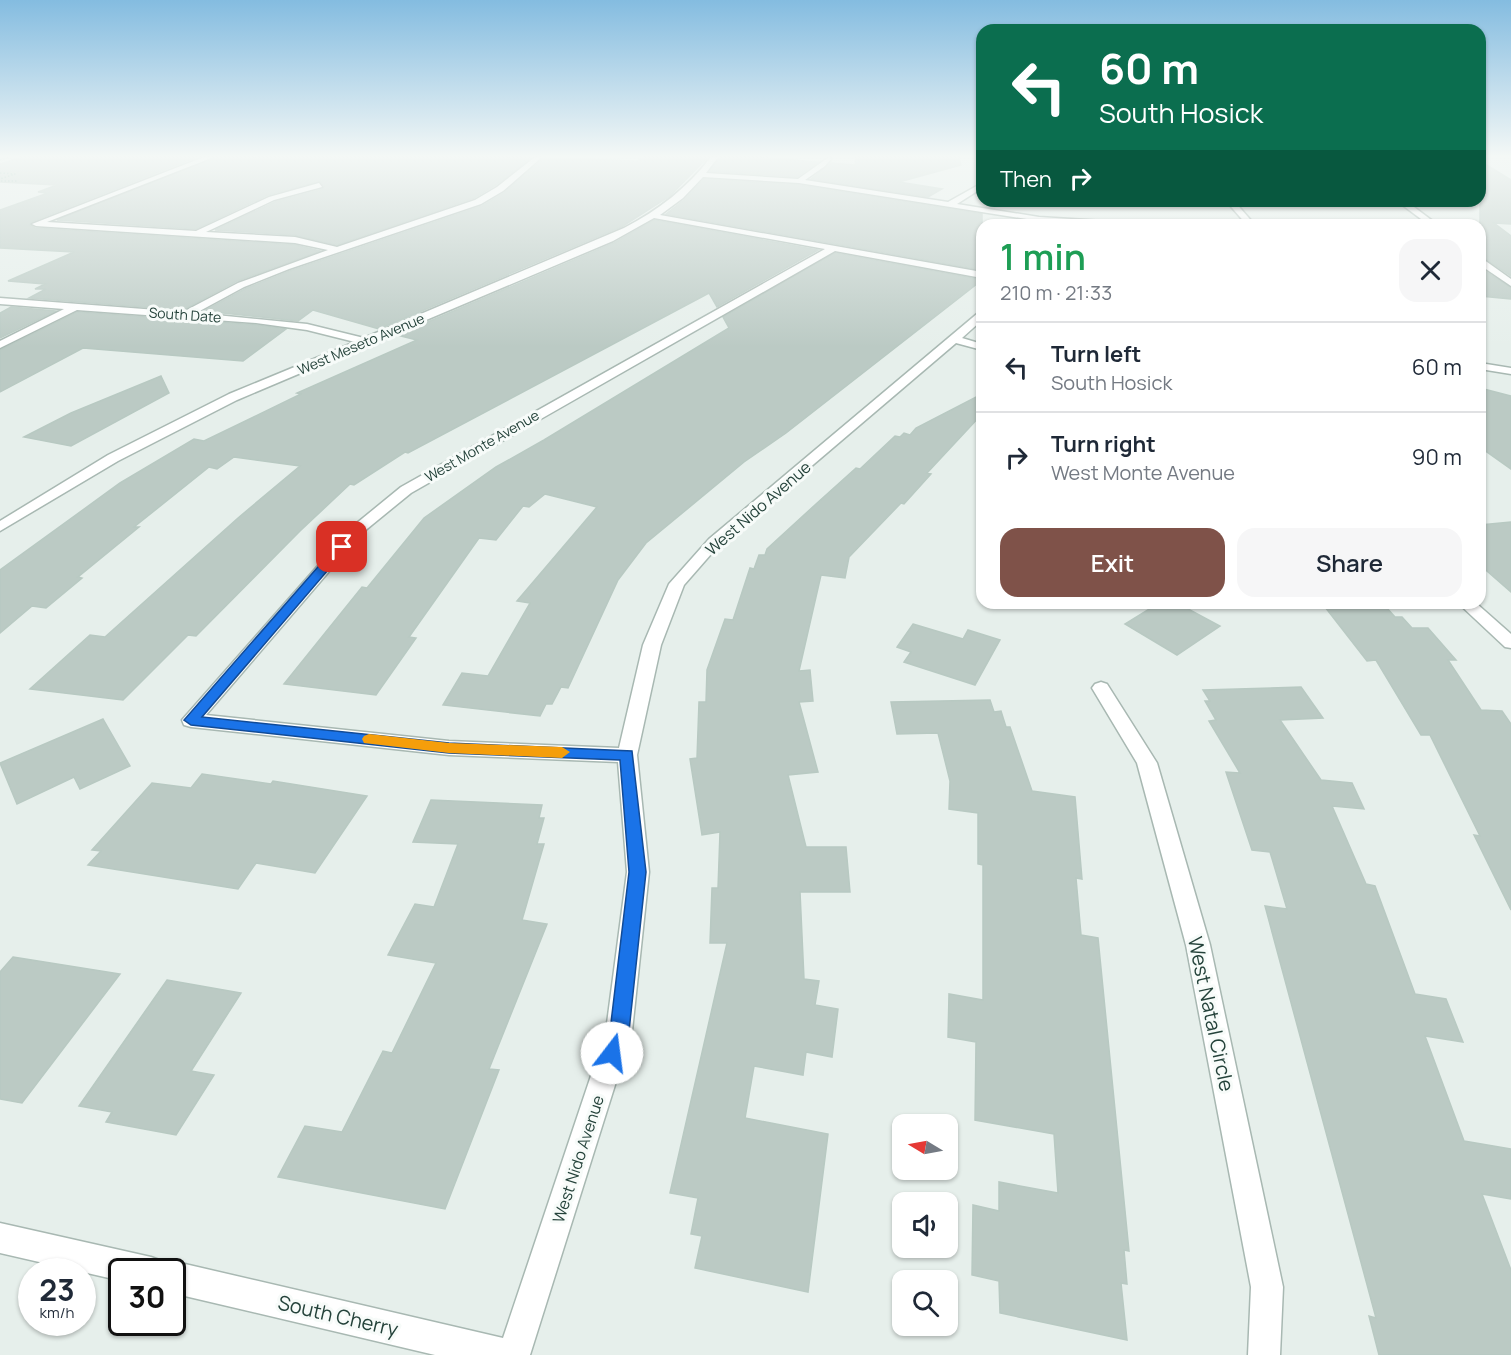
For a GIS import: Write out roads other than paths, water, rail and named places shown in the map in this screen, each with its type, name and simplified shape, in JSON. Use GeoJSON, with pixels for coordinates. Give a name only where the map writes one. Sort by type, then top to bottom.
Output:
{"type":"FeatureCollection","features":[{"type":"Feature","properties":{"kind":"street"},"geometry":{"type":"LineString","coordinates":[[46,220],[36,224],[198,232],[296,240],[338,250]]}},
{"type":"Feature","properties":{"kind":"street"},"geometry":{"type":"LineString","coordinates":[[198,232],[223,220]]}},
{"type":"Feature","properties":{"kind":"street"},"geometry":{"type":"LineString","coordinates":[[184,315],[241,285],[286,267],[425,220]]}},
{"type":"Feature","properties":{"kind":"street","name":"West Meseto Avenue"},"geometry":{"type":"LineString","coordinates":[[0,527],[113,458],[232,397],[610,239],[647,220]]}},
{"type":"Feature","properties":{"kind":"street"},"geometry":{"type":"LineString","coordinates":[[679,220],[976,275]]}},
{"type":"Feature","properties":{"kind":"street","name":"West Monte Avenue"},"geometry":{"type":"LineString","coordinates":[[627,755],[449,748],[191,720],[357,530],[406,490],[834,248]]}},
{"type":"Feature","properties":{"kind":"street"},"geometry":{"type":"LineString","coordinates":[[1486,264],[1511,283]]}},
{"type":"Feature","properties":{"kind":"street","name":"South Date"},"geometry":{"type":"LineString","coordinates":[[0,301],[256,320],[307,327],[367,342]]}},
{"type":"Feature","properties":{"kind":"street"},"geometry":{"type":"LineString","coordinates":[[0,345],[76,307]]}},
{"type":"Feature","properties":{"kind":"street","name":"West Nido Avenue"},"geometry":{"type":"LineString","coordinates":[[514,1355],[619,1031],[638,872],[627,755],[652,645],[677,584],[714,542],[976,320]]}},
{"type":"Feature","properties":{"kind":"street"},"geometry":{"type":"LineString","coordinates":[[955,339],[976,345]]}},
{"type":"Feature","properties":{"kind":"street"},"geometry":{"type":"LineString","coordinates":[[1486,367],[1511,370]]}},
{"type":"Feature","properties":{"kind":"street"},"geometry":{"type":"LineString","coordinates":[[1473,609],[1511,643]]}},
{"type":"Feature","properties":{"kind":"street","name":"West Natal Circle"},"geometry":{"type":"LineString","coordinates":[[1101,688],[1147,763],[1198,945],[1267,1287],[1264,1355]]}},
{"type":"Feature","properties":{"kind":"street"},"geometry":{"type":"LineString","coordinates":[[0,1238],[108,1262]]}},
{"type":"Feature","properties":{"kind":"street","name":"South Cherry"},"geometry":{"type":"LineString","coordinates":[[186,1280],[504,1355]]}}]}
